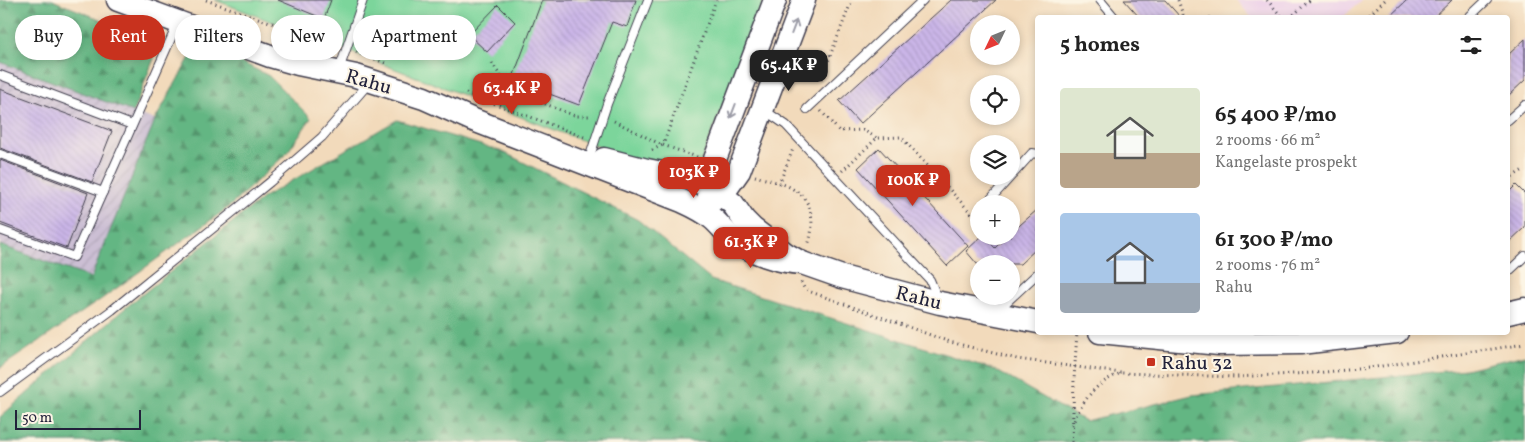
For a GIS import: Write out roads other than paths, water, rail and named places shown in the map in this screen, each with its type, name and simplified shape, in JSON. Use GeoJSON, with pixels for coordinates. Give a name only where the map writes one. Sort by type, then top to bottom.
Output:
{"type":"FeatureCollection","features":[{"type":"Feature","properties":{"kind":"main road","name":"Rahu"},"geometry":{"type":"LineString","coordinates":[[118,0],[175,21]]}},
{"type":"Feature","properties":{"kind":"main road"},"geometry":{"type":"LineString","coordinates":[[722,228],[719,222],[712,175],[714,162],[775,0]]}},
{"type":"Feature","properties":{"kind":"main road"},"geometry":{"type":"LineString","coordinates":[[682,201],[696,202],[705,200],[733,181],[739,171],[804,0]]}},
{"type":"Feature","properties":{"kind":"main road","name":"Rahu"},"geometry":{"type":"LineString","coordinates":[[261,52],[298,64],[371,80],[424,98],[471,119],[682,201],[705,213],[732,238],[768,257],[787,262],[802,263]]}},
{"type":"Feature","properties":{"kind":"main road","name":"Rahu"},"geometry":{"type":"LineString","coordinates":[[587,164],[600,158],[610,159],[647,170],[684,177],[715,192],[733,204],[744,220],[786,254],[802,263],[842,277],[940,303],[1035,321]]}},
{"type":"Feature","properties":{"kind":"main road"},"geometry":{"type":"LineString","coordinates":[[684,177],[701,172],[714,162]]}},
{"type":"Feature","properties":{"kind":"main road"},"geometry":{"type":"LineString","coordinates":[[739,171],[743,199],[754,224],[764,237]]}},
{"type":"Feature","properties":{"kind":"main road"},"geometry":{"type":"LineString","coordinates":[[1510,313],[1525,309]]}},
{"type":"Feature","properties":{"kind":"main road"},"geometry":{"type":"LineString","coordinates":[[1138,335],[1219,344],[1279,338],[1300,344],[1373,335]]}},
{"type":"Feature","properties":{"kind":"lane"},"geometry":{"type":"LineString","coordinates":[[338,72],[363,0]]}},
{"type":"Feature","properties":{"kind":"lane"},"geometry":{"type":"LineString","coordinates":[[587,164],[603,116],[648,0]]}},
{"type":"Feature","properties":{"kind":"lane"},"geometry":{"type":"LineString","coordinates":[[807,109],[923,0]]}},
{"type":"Feature","properties":{"kind":"lane"},"geometry":{"type":"LineString","coordinates":[[1100,0],[1112,15]]}},
{"type":"Feature","properties":{"kind":"lane"},"geometry":{"type":"LineString","coordinates":[[1471,15],[1487,0]]}},
{"type":"Feature","properties":{"kind":"lane"},"geometry":{"type":"LineString","coordinates":[[0,230],[74,257],[175,29]]}},
{"type":"Feature","properties":{"kind":"lane"},"geometry":{"type":"LineString","coordinates":[[0,75],[132,125]]}},
{"type":"Feature","properties":{"kind":"lane"},"geometry":{"type":"LineString","coordinates":[[0,392],[112,310],[270,182],[322,137],[371,80]]}},
{"type":"Feature","properties":{"kind":"lane"},"geometry":{"type":"LineString","coordinates":[[1510,118],[1525,105]]}},
{"type":"Feature","properties":{"kind":"lane"},"geometry":{"type":"LineString","coordinates":[[762,108],[786,125],[930,280],[940,303]]}},
{"type":"Feature","properties":{"kind":"lane"},"geometry":{"type":"LineString","coordinates":[[995,195],[1032,153],[1035,154]]}},
{"type":"Feature","properties":{"kind":"lane"},"geometry":{"type":"LineString","coordinates":[[0,154],[103,192]]}},
{"type":"Feature","properties":{"kind":"lane"},"geometry":{"type":"LineString","coordinates":[[1510,270],[1525,256]]}},
{"type":"Feature","properties":{"kind":"lane"},"geometry":{"type":"LineString","coordinates":[[994,314],[1035,276]]}},
{"type":"Feature","properties":{"kind":"place","name":"Rahu 32"},"geometry":{"type":"Point","coordinates":[1151,362]}}]}
